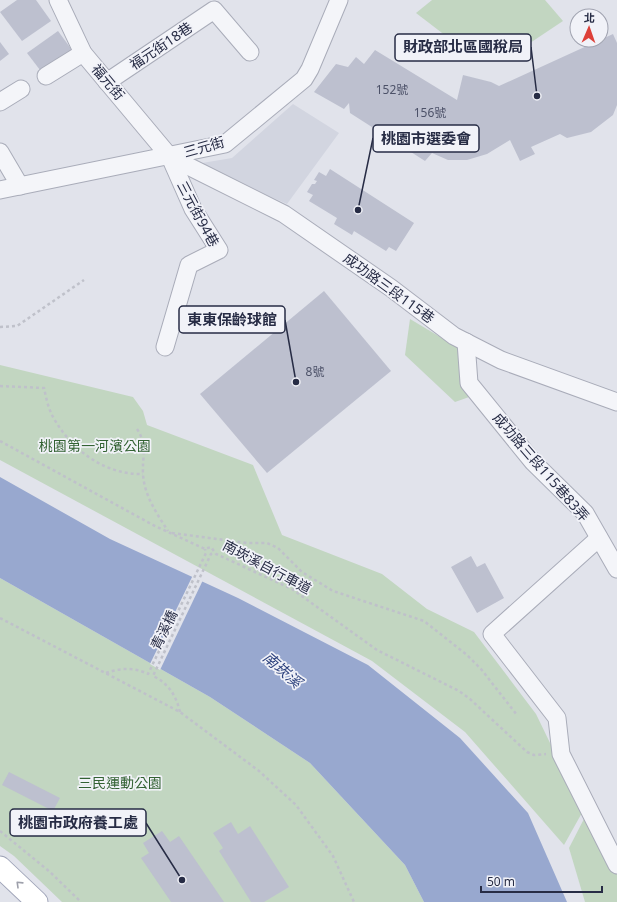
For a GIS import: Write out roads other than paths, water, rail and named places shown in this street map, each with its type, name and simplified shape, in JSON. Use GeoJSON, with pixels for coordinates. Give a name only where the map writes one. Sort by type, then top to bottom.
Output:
{"type":"FeatureCollection","features":[{"type":"Feature","properties":{"kind":"main road"},"geometry":{"type":"LineString","coordinates":[[0,867],[38,902]]}},
{"type":"Feature","properties":{"kind":"street","name":"福元街"},"geometry":{"type":"LineString","coordinates":[[58,0],[83,53],[170,157]]}},
{"type":"Feature","properties":{"kind":"street","name":"三元街"},"geometry":{"type":"LineString","coordinates":[[0,190],[170,157],[225,144],[304,79],[310,69],[339,0]]}},
{"type":"Feature","properties":{"kind":"street","name":"福元街18巷"},"geometry":{"type":"LineString","coordinates":[[107,82],[214,10],[250,52]]}},
{"type":"Feature","properties":{"kind":"street"},"geometry":{"type":"LineString","coordinates":[[46,76],[83,53]]}},
{"type":"Feature","properties":{"kind":"street"},"geometry":{"type":"LineString","coordinates":[[0,102],[20,89]]}},
{"type":"Feature","properties":{"kind":"street"},"geometry":{"type":"LineString","coordinates":[[0,152],[20,186]]}},
{"type":"Feature","properties":{"kind":"street","name":"成功路三段115巷"},"geometry":{"type":"LineString","coordinates":[[170,157],[284,214],[391,288],[454,336],[501,360],[617,402]]}},
{"type":"Feature","properties":{"kind":"street","name":"三元街94巷"},"geometry":{"type":"LineString","coordinates":[[165,347],[189,265],[219,250],[193,209],[170,157]]}},
{"type":"Feature","properties":{"kind":"street","name":"成功路三段115巷83弄"},"geometry":{"type":"LineString","coordinates":[[466,342],[469,383],[533,462],[585,513],[607,544],[617,569]]}},
{"type":"Feature","properties":{"kind":"street"},"geometry":{"type":"LineString","coordinates":[[607,544],[492,634],[557,718],[561,754],[617,865]]}},
{"type":"Feature","properties":{"kind":"water","name":"南崁溪"},"geometry":{"type":"Polygon","coordinates":[[[0,477],[110,539],[238,598],[368,665],[460,738],[528,813],[567,902],[424,902],[405,865],[310,763],[210,697],[0,578],[0,477]]]}},
{"type":"Feature","properties":{"kind":"place","name":"財政部北區國稅局"},"geometry":{"type":"Point","coordinates":[537,96]}},
{"type":"Feature","properties":{"kind":"place","name":"桃園市選委會"},"geometry":{"type":"Point","coordinates":[358,210]}},
{"type":"Feature","properties":{"kind":"place","name":"東東保齡球館"},"geometry":{"type":"Point","coordinates":[296,382]}},
{"type":"Feature","properties":{"kind":"place","name":"桃園市政府養工處"},"geometry":{"type":"Point","coordinates":[182,880]}},
{"type":"Feature","properties":{"kind":"park label","name":"桃園第一河濱公園"},"geometry":{"type":"Point","coordinates":[95,446]}},
{"type":"Feature","properties":{"kind":"park label","name":"三民運動公園"},"geometry":{"type":"Point","coordinates":[120,783]}}]}
